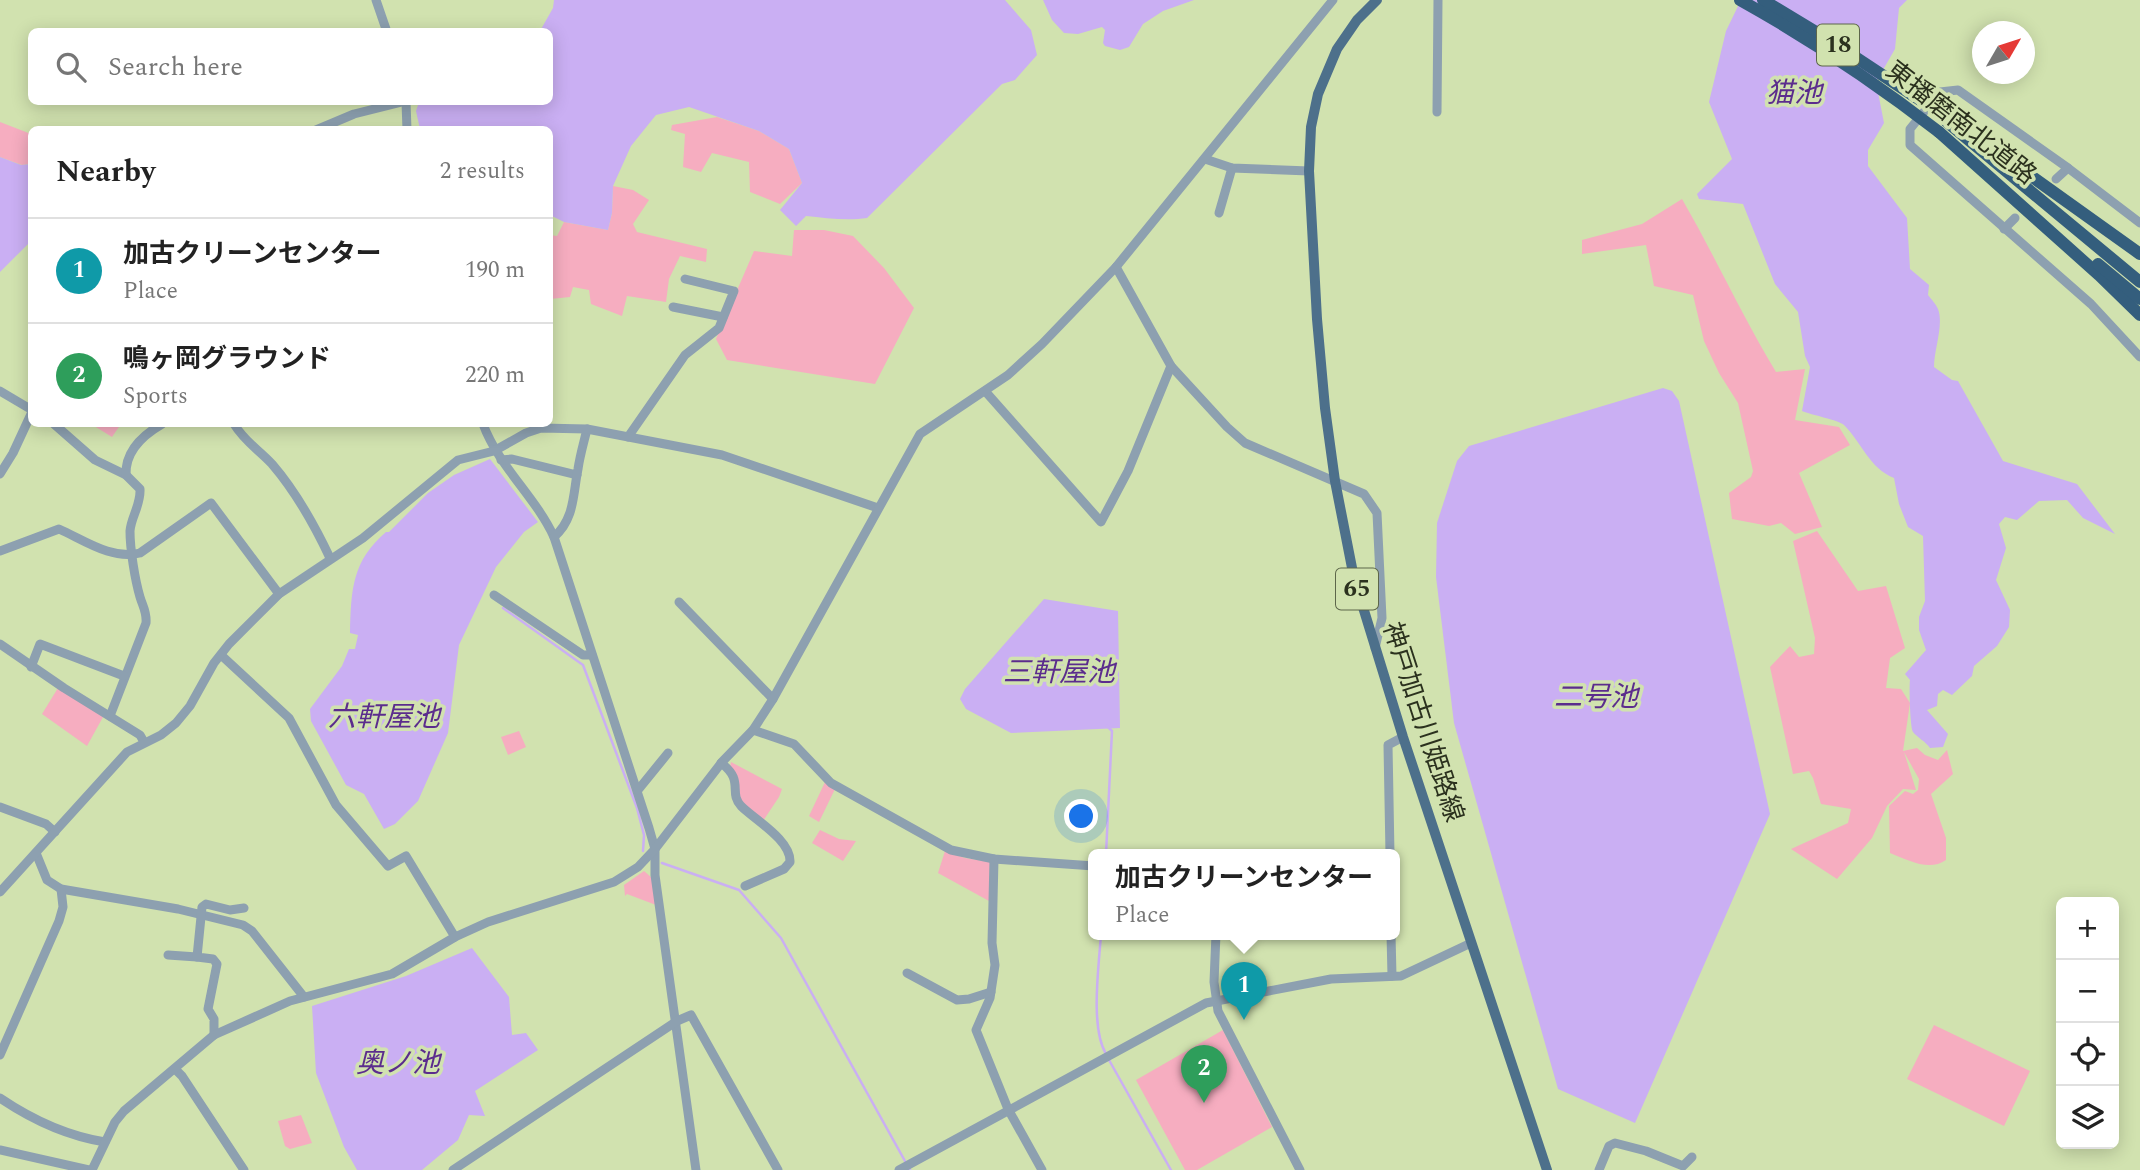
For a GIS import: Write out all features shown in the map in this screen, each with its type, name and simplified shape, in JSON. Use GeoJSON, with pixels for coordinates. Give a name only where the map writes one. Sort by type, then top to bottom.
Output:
{"type":"FeatureCollection","features":[{"type":"Feature","properties":{"kind":"highway","name":"東播磨南北道路"},"geometry":{"type":"LineString","coordinates":[[1740,0],[1945,124],[2140,282]]}},
{"type":"Feature","properties":{"kind":"highway","name":"東播磨南北道路"},"geometry":{"type":"LineString","coordinates":[[1763,0],[1911,94],[2140,299]]}},
{"type":"Feature","properties":{"kind":"highway"},"geometry":{"type":"LineString","coordinates":[[1945,124],[2140,254]]}},
{"type":"Feature","properties":{"kind":"highway"},"geometry":{"type":"LineString","coordinates":[[1945,124],[2140,315]]}},
{"type":"Feature","properties":{"kind":"main road","name":"神戸加古川姫路線"},"geometry":{"type":"LineString","coordinates":[[1377,0],[1357,20],[1337,50],[1318,94],[1311,127],[1309,171],[1325,408],[1335,481],[1354,579],[1403,737],[1547,1170]]}},
{"type":"Feature","properties":{"kind":"street"},"geometry":{"type":"LineString","coordinates":[[376,0],[386,28]]}},
{"type":"Feature","properties":{"kind":"street"},"geometry":{"type":"LineString","coordinates":[[0,1150],[91,1170],[115,1122],[124,1111],[214,1035],[290,1001],[392,974],[454,937],[488,922],[614,882],[638,867],[721,763],[753,730],[773,699],[920,434],[985,391],[1025,360],[1116,267],[1333,0]]}},
{"type":"Feature","properties":{"kind":"street"},"geometry":{"type":"LineString","coordinates":[[1437,112],[1438,0]]}},
{"type":"Feature","properties":{"kind":"street"},"geometry":{"type":"LineString","coordinates":[[2140,223],[1958,90],[1940,92],[1910,129],[1910,145],[2091,304],[2140,357]]}},
{"type":"Feature","properties":{"kind":"street"},"geometry":{"type":"LineString","coordinates":[[326,126],[354,114],[392,105]]}},
{"type":"Feature","properties":{"kind":"street"},"geometry":{"type":"LineString","coordinates":[[404,105],[407,126]]}},
{"type":"Feature","properties":{"kind":"street"},"geometry":{"type":"LineString","coordinates":[[1205,159],[1232,168],[1309,171]]}},
{"type":"Feature","properties":{"kind":"street"},"geometry":{"type":"LineString","coordinates":[[1219,212],[1232,168]]}},
{"type":"Feature","properties":{"kind":"street"},"geometry":{"type":"LineString","coordinates":[[2056,179],[2068,168]]}},
{"type":"Feature","properties":{"kind":"street"},"geometry":{"type":"LineString","coordinates":[[2004,229],[2015,218]]}},
{"type":"Feature","properties":{"kind":"street"},"geometry":{"type":"LineString","coordinates":[[1116,267],[1171,366],[1245,443],[1364,494],[1377,513],[1382,618],[1376,648]]}},
{"type":"Feature","properties":{"kind":"street"},"geometry":{"type":"LineString","coordinates":[[628,437],[685,355],[716,332],[733,289],[685,279]]}},
{"type":"Feature","properties":{"kind":"street"},"geometry":{"type":"LineString","coordinates":[[673,307],[723,317]]}},
{"type":"Feature","properties":{"kind":"street"},"geometry":{"type":"LineString","coordinates":[[985,391],[1101,522],[1128,471],[1171,366]]}},
{"type":"Feature","properties":{"kind":"street"},"geometry":{"type":"LineString","coordinates":[[0,391],[28,408]]}},
{"type":"Feature","properties":{"kind":"street"},"geometry":{"type":"LineString","coordinates":[[0,474],[28,420]]}},
{"type":"Feature","properties":{"kind":"street"},"geometry":{"type":"LineString","coordinates":[[57,427],[95,460],[126,475],[140,489],[140,502],[130,530],[140,596],[147,614],[146,623],[110,716]]}},
{"type":"Feature","properties":{"kind":"street"},"geometry":{"type":"LineString","coordinates":[[126,475],[128,456],[158,427]]}},
{"type":"Feature","properties":{"kind":"street"},"geometry":{"type":"LineString","coordinates":[[236,427],[246,442],[269,461],[302,503],[331,558]]}},
{"type":"Feature","properties":{"kind":"street"},"geometry":{"type":"LineString","coordinates":[[484,427],[494,451],[548,523],[554,537],[655,849],[655,875],[696,1170]]}},
{"type":"Feature","properties":{"kind":"street"},"geometry":{"type":"LineString","coordinates":[[0,892],[127,752],[161,735],[176,723],[190,706],[221,655],[279,594],[363,538],[458,460],[494,451],[526,433],[541,428],[587,429],[722,455],[878,508]]}},
{"type":"Feature","properties":{"kind":"street"},"geometry":{"type":"LineString","coordinates":[[554,537],[561,531],[570,513],[587,429]]}},
{"type":"Feature","properties":{"kind":"street"},"geometry":{"type":"LineString","coordinates":[[501,460],[512,459],[577,475]]}},
{"type":"Feature","properties":{"kind":"street"},"geometry":{"type":"LineString","coordinates":[[0,551],[59,529],[103,550],[133,555],[140,553],[211,503],[279,594]]}},
{"type":"Feature","properties":{"kind":"street"},"geometry":{"type":"LineString","coordinates":[[494,595],[583,655],[592,654]]}},
{"type":"Feature","properties":{"kind":"street"},"geometry":{"type":"LineString","coordinates":[[679,602],[755,677],[773,699]]}},
{"type":"Feature","properties":{"kind":"street"},"geometry":{"type":"LineString","coordinates":[[31,667],[40,643],[124,676]]}},
{"type":"Feature","properties":{"kind":"street"},"geometry":{"type":"LineString","coordinates":[[0,644],[31,667],[140,735],[144,742]]}},
{"type":"Feature","properties":{"kind":"street"},"geometry":{"type":"LineString","coordinates":[[221,655],[289,718],[336,805],[388,866],[406,856],[454,937]]}},
{"type":"Feature","properties":{"kind":"street"},"geometry":{"type":"LineString","coordinates":[[753,730],[794,744],[831,783],[951,850],[994,859],[1088,866]]}},
{"type":"Feature","properties":{"kind":"street"},"geometry":{"type":"LineString","coordinates":[[1390,849],[1388,746],[1403,737]]}},
{"type":"Feature","properties":{"kind":"street"},"geometry":{"type":"LineString","coordinates":[[638,790],[668,753]]}},
{"type":"Feature","properties":{"kind":"street"},"geometry":{"type":"LineString","coordinates":[[721,763],[733,775],[738,802],[789,850],[790,862],[784,869],[746,886]]}},
{"type":"Feature","properties":{"kind":"street"},"geometry":{"type":"LineString","coordinates":[[0,807],[46,824],[55,832]]}},
{"type":"Feature","properties":{"kind":"street"},"geometry":{"type":"LineString","coordinates":[[36,853],[47,880],[61,889],[201,914],[243,925],[252,930],[304,997]]}},
{"type":"Feature","properties":{"kind":"street"},"geometry":{"type":"LineString","coordinates":[[994,859],[992,943],[995,965],[991,992],[976,1030],[1008,1109],[1042,1170]]}},
{"type":"Feature","properties":{"kind":"street"},"geometry":{"type":"LineString","coordinates":[[0,1055],[59,921],[63,907],[61,889]]}},
{"type":"Feature","properties":{"kind":"street"},"geometry":{"type":"LineString","coordinates":[[197,957],[202,907],[206,904],[230,910],[244,908]]}},
{"type":"Feature","properties":{"kind":"street"},"geometry":{"type":"LineString","coordinates":[[1216,940],[1218,1011],[1300,1170]]}},
{"type":"Feature","properties":{"kind":"street"},"geometry":{"type":"LineString","coordinates":[[1391,940],[1392,976]]}},
{"type":"Feature","properties":{"kind":"street"},"geometry":{"type":"LineString","coordinates":[[900,1170],[1206,1003],[1331,979],[1401,976],[1471,943]]}},
{"type":"Feature","properties":{"kind":"street"},"geometry":{"type":"LineString","coordinates":[[169,955],[217,961],[208,1009],[214,1019],[214,1035]]}},
{"type":"Feature","properties":{"kind":"street"},"geometry":{"type":"LineString","coordinates":[[907,973],[957,1000],[991,992]]}},
{"type":"Feature","properties":{"kind":"street"},"geometry":{"type":"LineString","coordinates":[[453,1170],[677,1021],[691,1015],[778,1170]]}},
{"type":"Feature","properties":{"kind":"street"},"geometry":{"type":"LineString","coordinates":[[174,1069],[182,1076],[244,1170]]}},
{"type":"Feature","properties":{"kind":"street"},"geometry":{"type":"LineString","coordinates":[[0,1098],[21,1112],[80,1138],[105,1142]]}},
{"type":"Feature","properties":{"kind":"street"},"geometry":{"type":"LineString","coordinates":[[1599,1170],[1609,1146],[1615,1143],[1646,1151],[1683,1166],[1692,1157]]}},
{"type":"Feature","properties":{"kind":"shaded area"},"geometry":{"type":"Polygon","coordinates":[[[717,117],[759,131],[789,149],[802,183],[780,204],[750,192],[749,162],[712,153],[701,172],[683,167],[685,134],[671,130],[672,125],[717,117]]]}},
{"type":"Feature","properties":{"kind":"shaded area"},"geometry":{"type":"Polygon","coordinates":[[[0,122],[28,133],[28,164],[22,165],[0,157],[0,122]]]}},
{"type":"Feature","properties":{"kind":"shaded area"},"geometry":{"type":"Polygon","coordinates":[[[613,186],[633,190],[649,200],[633,224],[637,232],[707,249],[706,262],[680,256],[669,279],[666,302],[627,296],[622,316],[591,304],[589,290],[573,287],[570,297],[553,299],[553,235],[557,236],[564,222],[608,230],[613,186]]]}},
{"type":"Feature","properties":{"kind":"shaded area"},"geometry":{"type":"Polygon","coordinates":[[[1682,199],[1776,372],[1805,369],[1795,420],[1839,427],[1850,445],[1799,473],[1822,527],[1795,534],[1781,523],[1769,526],[1732,519],[1729,493],[1751,477],[1753,471],[1738,403],[1719,373],[1704,341],[1693,295],[1654,286],[1646,245],[1582,254],[1582,240],[1642,224],[1682,199]]]}},
{"type":"Feature","properties":{"kind":"shaded area"},"geometry":{"type":"Polygon","coordinates":[[[794,230],[824,230],[853,236],[884,268],[914,308],[875,384],[727,360],[716,339],[754,251],[792,256],[794,230]]]}},
{"type":"Feature","properties":{"kind":"shaded area"},"geometry":{"type":"Polygon","coordinates":[[[96,427],[119,427],[112,437],[96,427]]]}},
{"type":"Feature","properties":{"kind":"shaded area"},"geometry":{"type":"Polygon","coordinates":[[[1817,531],[1858,591],[1886,586],[1905,648],[1890,658],[1886,688],[1901,689],[1910,703],[1903,751],[1917,748],[1925,755],[1938,760],[1947,750],[1953,774],[1931,794],[1946,838],[1946,860],[1939,863],[1918,864],[1890,853],[1889,806],[1905,791],[1913,794],[1918,790],[1919,779],[1904,752],[1916,790],[1903,789],[1887,806],[1872,838],[1837,879],[1791,849],[1848,823],[1851,809],[1821,804],[1809,771],[1793,774],[1770,667],[1790,646],[1799,657],[1814,654],[1815,638],[1793,541],[1817,531]]]}},
{"type":"Feature","properties":{"kind":"shaded area"},"geometry":{"type":"Polygon","coordinates":[[[58,688],[103,717],[87,746],[42,714],[58,688]]]}},
{"type":"Feature","properties":{"kind":"shaded area"},"geometry":{"type":"Polygon","coordinates":[[[519,731],[526,747],[508,755],[501,737],[519,731]]]}},
{"type":"Feature","properties":{"kind":"shaded area"},"geometry":{"type":"Polygon","coordinates":[[[731,762],[782,789],[763,821],[742,805],[730,768],[731,762]]]}},
{"type":"Feature","properties":{"kind":"shaded area"},"geometry":{"type":"Polygon","coordinates":[[[826,780],[835,789],[819,822],[809,816],[826,780]]]}},
{"type":"Feature","properties":{"kind":"shaded area"},"geometry":{"type":"Polygon","coordinates":[[[820,830],[839,839],[856,841],[843,861],[812,843],[820,830]]]}},
{"type":"Feature","properties":{"kind":"shaded area"},"geometry":{"type":"Polygon","coordinates":[[[945,851],[990,862],[989,901],[938,873],[945,851]]]}},
{"type":"Feature","properties":{"kind":"shaded area"},"geometry":{"type":"Polygon","coordinates":[[[644,871],[652,878],[656,905],[627,894],[625,896],[624,885],[644,871]]]}},
{"type":"Feature","properties":{"kind":"shaded area"},"geometry":{"type":"Polygon","coordinates":[[[1934,1025],[2030,1071],[2004,1126],[1907,1079],[1934,1025]]]}},
{"type":"Feature","properties":{"kind":"shaded area"},"geometry":{"type":"Polygon","coordinates":[[[1223,1030],[1272,1127],[1197,1170],[1185,1170],[1136,1080],[1223,1030]]]}},
{"type":"Feature","properties":{"kind":"shaded area"},"geometry":{"type":"Polygon","coordinates":[[[301,1115],[312,1143],[290,1149],[285,1146],[278,1121],[301,1115]]]}},
{"type":"Feature","properties":{"kind":"water"},"geometry":{"type":"Polygon","coordinates":[[[554,0],[1005,0],[1031,30],[1037,55],[1015,80],[1002,84],[867,218],[806,216],[796,226],[780,210],[802,183],[789,149],[759,131],[689,107],[656,115],[631,146],[613,186],[608,230],[564,222],[553,216],[553,126],[419,126],[416,111],[418,105],[553,105],[553,28],[542,28],[553,8],[554,0]]]}},
{"type":"Feature","properties":{"kind":"water"},"geometry":{"type":"Polygon","coordinates":[[[1043,0],[1194,0],[1163,11],[1143,24],[1129,47],[1120,50],[1105,46],[1105,30],[1102,27],[1078,34],[1064,33],[1052,20],[1043,0]]]}},
{"type":"Feature","properties":{"kind":"water","name":"猫池"},"geometry":{"type":"Polygon","coordinates":[[[1741,0],[1907,0],[1899,8],[1895,49],[1876,82],[1884,123],[1868,150],[1868,166],[1907,218],[1910,269],[1929,285],[1928,295],[1940,315],[1934,367],[1952,380],[1958,381],[2003,461],[2077,484],[2115,534],[2083,518],[2067,500],[2039,501],[2017,520],[2005,517],[1999,524],[2006,548],[1996,580],[2010,610],[2009,627],[1997,646],[1974,666],[1972,676],[1952,695],[1943,690],[1938,694],[1937,706],[1927,710],[1948,734],[1943,747],[1930,748],[1913,732],[1910,680],[1905,674],[1926,650],[1919,630],[1919,617],[1925,601],[1923,536],[1908,527],[1899,504],[1894,478],[1872,462],[1844,425],[1802,411],[1810,367],[1805,356],[1798,312],[1775,284],[1743,204],[1699,199],[1697,194],[1732,159],[1709,102],[1726,31],[1741,0]]]}},
{"type":"Feature","properties":{"kind":"water"},"geometry":{"type":"Polygon","coordinates":[[[0,157],[21,165],[28,164],[28,244],[0,272],[0,157]]]}},
{"type":"Feature","properties":{"kind":"water","name":"二号池"},"geometry":{"type":"Polygon","coordinates":[[[1663,388],[1672,391],[1679,401],[1770,814],[1635,1123],[1558,1089],[1454,723],[1436,577],[1437,523],[1457,461],[1469,446],[1663,388]]]}},
{"type":"Feature","properties":{"kind":"water","name":"六軒屋池"},"geometry":{"type":"Polygon","coordinates":[[[490,459],[538,522],[524,532],[496,567],[459,645],[448,733],[418,801],[395,824],[384,829],[364,794],[346,785],[311,721],[310,709],[342,666],[349,649],[355,649],[358,635],[350,633],[351,603],[356,577],[366,554],[428,493],[454,475],[490,459]]]}},
{"type":"Feature","properties":{"kind":"water","name":"三軒屋池"},"geometry":{"type":"Polygon","coordinates":[[[1044,599],[1118,611],[1120,728],[1011,733],[966,709],[960,699],[965,689],[1044,599]]]}},
{"type":"Feature","properties":{"kind":"water","name":"奥ノ池"},"geometry":{"type":"Polygon","coordinates":[[[472,948],[509,997],[512,1035],[526,1033],[538,1050],[475,1091],[485,1116],[469,1115],[458,1140],[422,1170],[357,1170],[344,1147],[316,1073],[312,1006],[406,976],[472,948]]]}},
{"type":"Feature","properties":{"kind":"waterway"},"geometry":{"type":"LineString","coordinates":[[503,608],[583,665],[637,808],[644,835],[643,851]]}},
{"type":"Feature","properties":{"kind":"waterway"},"geometry":{"type":"LineString","coordinates":[[1106,849],[1112,731],[1107,726]]}},
{"type":"Feature","properties":{"kind":"waterway"},"geometry":{"type":"LineString","coordinates":[[662,863],[739,890],[781,938],[910,1170]]}},
{"type":"Feature","properties":{"kind":"waterway"},"geometry":{"type":"LineString","coordinates":[[1100,940],[1097,1013],[1101,1042],[1106,1054]]}},
{"type":"Feature","properties":{"kind":"waterway"},"geometry":{"type":"LineString","coordinates":[[1109,1060],[1171,1170]]}},
{"type":"Feature","properties":{"kind":"place","name":"加古クリーンセンター"},"geometry":{"type":"Point","coordinates":[1244,1020]}},
{"type":"Feature","properties":{"kind":"place","name":"鳴ヶ岡グラウンド"},"geometry":{"type":"Point","coordinates":[1204,1103]}}]}
